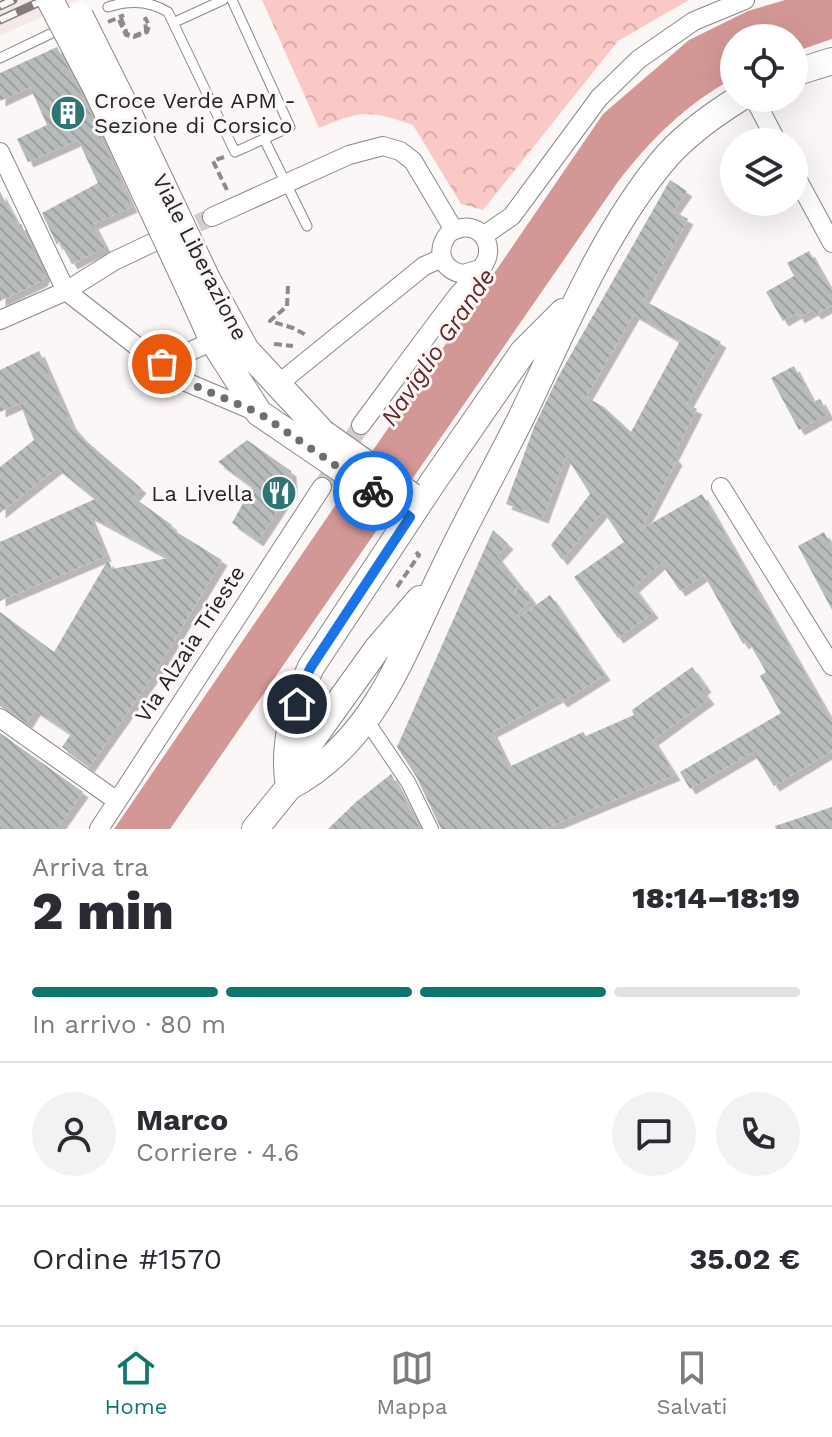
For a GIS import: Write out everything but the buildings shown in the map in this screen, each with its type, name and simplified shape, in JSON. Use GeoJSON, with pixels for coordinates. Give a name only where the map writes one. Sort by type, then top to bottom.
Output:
{"type":"FeatureCollection","features":[{"type":"Feature","properties":{"kind":"main road","name":"Viale Liberazione"},"geometry":{"type":"LineString","coordinates":[[50,0],[198,284],[318,441]]}},
{"type":"Feature","properties":{"kind":"main road","name":"Viale Liberazione"},"geometry":{"type":"LineString","coordinates":[[71,0],[126,108],[198,284],[213,341],[259,413],[318,441],[411,506]]}},
{"type":"Feature","properties":{"kind":"main road"},"geometry":{"type":"LineString","coordinates":[[808,69],[832,61]]}},
{"type":"Feature","properties":{"kind":"main road"},"geometry":{"type":"LineString","coordinates":[[289,787],[328,763],[366,720],[394,676],[440,575],[577,300],[620,224],[662,162],[720,112]]}},
{"type":"Feature","properties":{"kind":"main road"},"geometry":{"type":"LineString","coordinates":[[289,787],[288,753],[299,691],[311,667],[411,506],[523,352],[577,300]]}},
{"type":"Feature","properties":{"kind":"main road"},"geometry":{"type":"LineString","coordinates":[[255,829],[289,787],[306,748],[377,649],[440,575]]}},
{"type":"Feature","properties":{"kind":"street"},"geometry":{"type":"LineString","coordinates":[[483,236],[512,216],[599,98],[639,59],[694,21],[745,0]]}},
{"type":"Feature","properties":{"kind":"street"},"geometry":{"type":"LineString","coordinates":[[212,217],[367,149],[383,146],[408,156],[420,170],[454,230]]}},
{"type":"Feature","properties":{"kind":"street"},"geometry":{"type":"LineString","coordinates":[[0,152],[66,291],[179,379],[259,413]]}},
{"type":"Feature","properties":{"kind":"street"},"geometry":{"type":"LineString","coordinates":[[808,199],[832,243]]}},
{"type":"Feature","properties":{"kind":"street"},"geometry":{"type":"LineString","coordinates":[[361,425],[429,331],[480,269],[486,261],[488,251],[483,236],[470,228],[454,230],[443,242],[442,258],[447,267],[460,274],[470,274],[480,269]]}},
{"type":"Feature","properties":{"kind":"street"},"geometry":{"type":"LineString","coordinates":[[0,320],[66,291],[114,261],[152,243]]}},
{"type":"Feature","properties":{"kind":"street"},"geometry":{"type":"LineString","coordinates":[[277,385],[424,266],[442,258]]}},
{"type":"Feature","properties":{"kind":"street"},"geometry":{"type":"LineString","coordinates":[[145,350],[184,354],[213,341]]}},
{"type":"Feature","properties":{"kind":"street","name":"Via Alzaia Trieste"},"geometry":{"type":"LineString","coordinates":[[99,829],[322,487]]}},
{"type":"Feature","properties":{"kind":"street"},"geometry":{"type":"LineString","coordinates":[[721,487],[832,666]]}},
{"type":"Feature","properties":{"kind":"street"},"geometry":{"type":"LineString","coordinates":[[0,718],[117,801]]}},
{"type":"Feature","properties":{"kind":"street"},"geometry":{"type":"LineString","coordinates":[[366,720],[408,782],[431,829]]}},
{"type":"Feature","properties":{"kind":"lane"},"geometry":{"type":"LineString","coordinates":[[175,22],[223,0]]}},
{"type":"Feature","properties":{"kind":"lane"},"geometry":{"type":"LineString","coordinates":[[108,7],[119,3],[149,3],[168,12],[235,152],[290,127],[232,0]]}},
{"type":"Feature","properties":{"kind":"lane"},"geometry":{"type":"LineString","coordinates":[[0,58],[50,34]]}},
{"type":"Feature","properties":{"kind":"lane"},"geometry":{"type":"LineString","coordinates":[[264,139],[307,226]]}},
{"type":"Feature","properties":{"kind":"path"},"geometry":{"type":"LineString","coordinates":[[139,10],[149,26],[147,32],[134,37],[126,35],[120,21],[122,14],[139,10]]}},
{"type":"Feature","properties":{"kind":"path"},"geometry":{"type":"LineString","coordinates":[[108,22],[139,10]]}},
{"type":"Feature","properties":{"kind":"path"},"geometry":{"type":"LineString","coordinates":[[234,206],[213,161],[235,152]]}},
{"type":"Feature","properties":{"kind":"path"},"geometry":{"type":"LineString","coordinates":[[288,286],[287,306],[270,321],[310,337]]}},
{"type":"Feature","properties":{"kind":"path"},"geometry":{"type":"LineString","coordinates":[[397,587],[419,555],[416,552]]}},
{"type":"Feature","properties":{"kind":"shaded area"},"geometry":{"type":"Polygon","coordinates":[[[0,0],[78,0],[0,36],[0,0]]]}},
{"type":"Feature","properties":{"kind":"shaded area"},"geometry":{"type":"Polygon","coordinates":[[[785,0],[832,0],[832,39],[808,47],[808,24],[722,24],[748,11],[785,0]]]}},
{"type":"Feature","properties":{"kind":"shaded area"},"geometry":{"type":"Polygon","coordinates":[[[720,25],[720,86],[670,124],[617,183],[170,829],[114,829],[603,114],[689,40],[720,25]]]}},
{"type":"Feature","properties":{"kind":"green space"},"geometry":{"type":"Polygon","coordinates":[[[262,0],[689,0],[618,41],[483,210],[461,204],[413,125],[366,114],[319,128],[262,0]]]}},
{"type":"Feature","properties":{"kind":"tunnel"},"geometry":{"type":"LineString","coordinates":[[173,234],[212,217]]}},
{"type":"Feature","properties":{"kind":"tunnel"},"geometry":{"type":"LineString","coordinates":[[322,487],[361,425]]}},
{"type":"Feature","properties":{"kind":"railway"},"geometry":{"type":"LineString","coordinates":[[0,6],[13,0]]}},
{"type":"Feature","properties":{"kind":"railway"},"geometry":{"type":"LineString","coordinates":[[0,20],[44,0]]}},
{"type":"Feature","properties":{"kind":"way so far"},"geometry":{"type":"LineString","coordinates":[[162,364],[179,379],[259,413],[373,491]]}},
{"type":"Feature","properties":{"kind":"place","name":"Croce Verde APM - Sezione di Corsico"},"geometry":{"type":"Point","coordinates":[68,113]}},
{"type":"Feature","properties":{"kind":"place","name":"La Livella"},"geometry":{"type":"Point","coordinates":[279,493]}},
{"type":"Feature","properties":{"kind":"route"},"geometry":{"type":"LineString","coordinates":[[297,704],[299,691],[311,667],[410,517],[373,491]]}},
{"type":"Feature","properties":{"kind":"water label","name":"Naviglio Grande"},"geometry":{"type":"Point","coordinates":[438,347]}}]}
